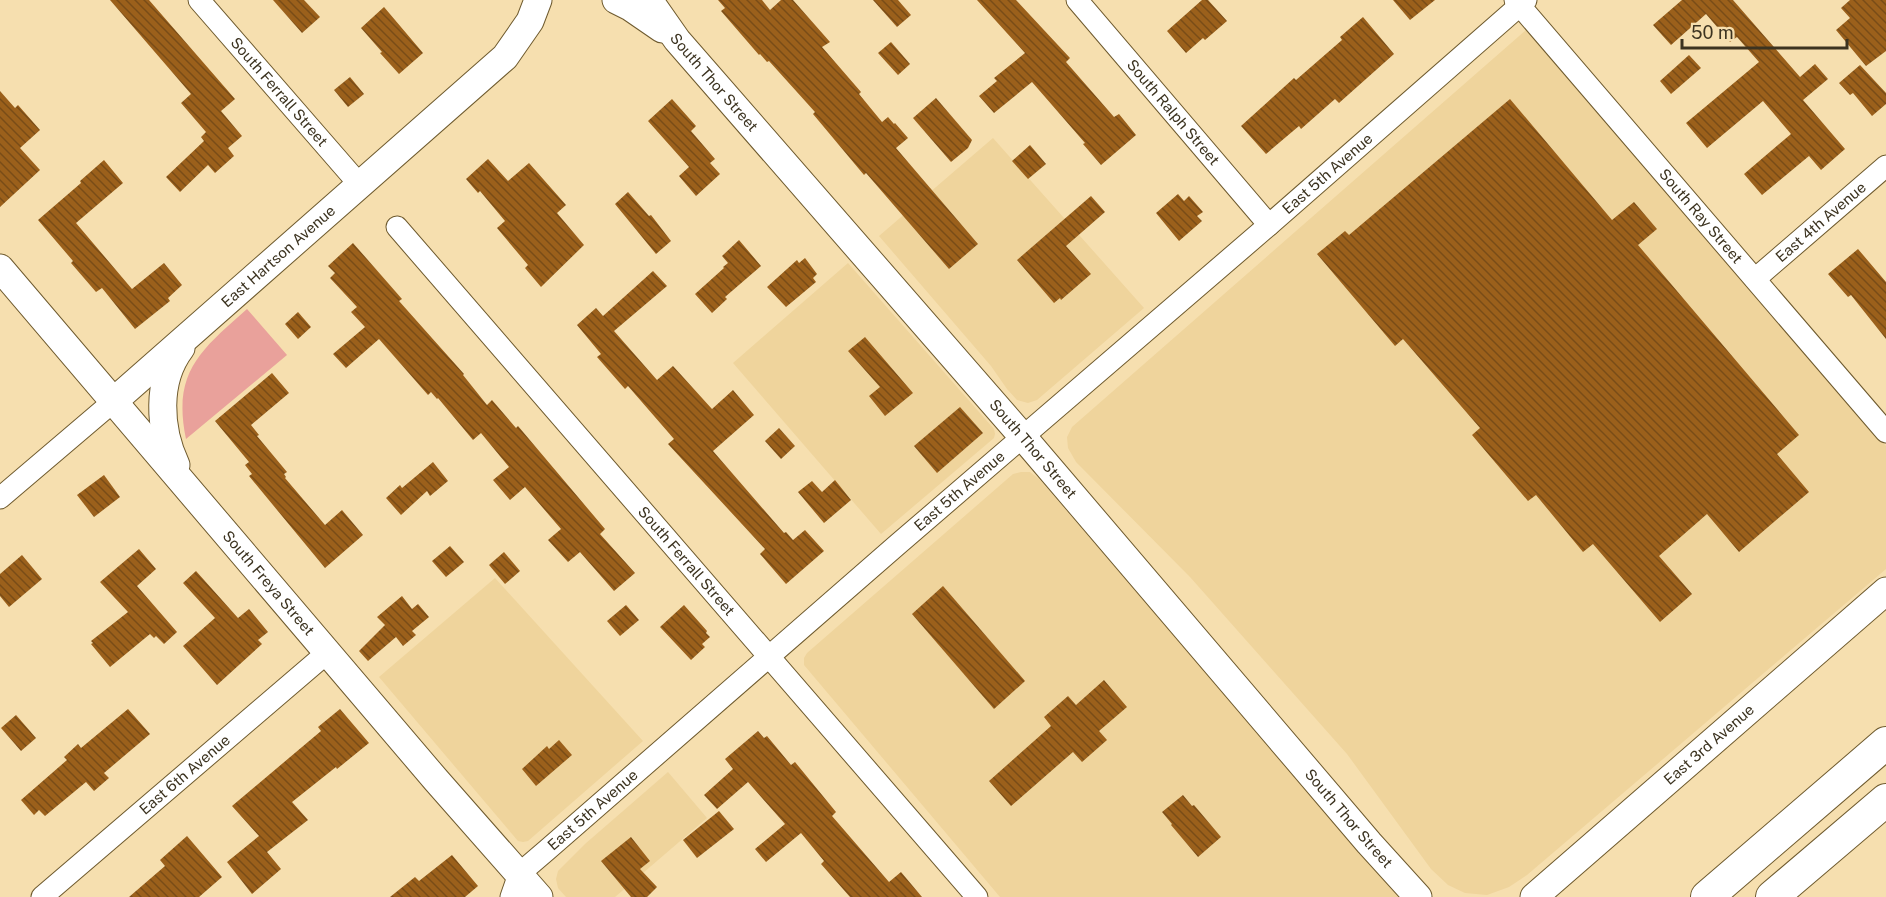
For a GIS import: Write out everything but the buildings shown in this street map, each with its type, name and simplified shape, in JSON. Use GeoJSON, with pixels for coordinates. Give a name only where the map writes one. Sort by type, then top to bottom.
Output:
{"type":"FeatureCollection","features":[{"type":"Feature","properties":{"kind":"highway"},"geometry":{"type":"LineString","coordinates":[[1707,897],[1886,743]]}},
{"type":"Feature","properties":{"kind":"highway"},"geometry":{"type":"LineString","coordinates":[[1772,897],[1886,800]]}},
{"type":"Feature","properties":{"kind":"main road","name":"East Hartson Avenue"},"geometry":{"type":"LineString","coordinates":[[114,400],[505,57],[530,21],[538,0]]}},
{"type":"Feature","properties":{"kind":"main road"},"geometry":{"type":"LineString","coordinates":[[616,0],[630,6],[677,40]]}},
{"type":"Feature","properties":{"kind":"main road","name":"South Thor Street"},"geometry":{"type":"LineString","coordinates":[[649,0],[677,40],[1023,437],[1369,843],[1418,897]]}},
{"type":"Feature","properties":{"kind":"main road","name":"South Freya Street"},"geometry":{"type":"LineString","coordinates":[[0,268],[328,652],[515,886],[539,897]]}},
{"type":"Feature","properties":{"kind":"main road"},"geometry":{"type":"LineString","coordinates":[[193,492],[175,463],[164,428],[163,411],[164,389],[169,370],[178,352],[199,326]]}},
{"type":"Feature","properties":{"kind":"main road","name":"East 3rd Avenue"},"geometry":{"type":"LineString","coordinates":[[1534,897],[1886,591]]}},
{"type":"Feature","properties":{"kind":"main road"},"geometry":{"type":"LineString","coordinates":[[1513,897],[1579,857]]}},
{"type":"Feature","properties":{"kind":"street","name":"South Ferrall Street"},"geometry":{"type":"LineString","coordinates":[[199,0],[359,184]]}},
{"type":"Feature","properties":{"kind":"street","name":"South Ralph Street"},"geometry":{"type":"LineString","coordinates":[[1077,0],[1269,225]]}},
{"type":"Feature","properties":{"kind":"street","name":"East 5th Avenue"},"geometry":{"type":"LineString","coordinates":[[515,886],[770,657],[1269,225],[1520,2]]}},
{"type":"Feature","properties":{"kind":"street","name":"South Ray Street"},"geometry":{"type":"LineString","coordinates":[[1520,2],[1886,432]]}},
{"type":"Feature","properties":{"kind":"street","name":"East 4th Avenue"},"geometry":{"type":"LineString","coordinates":[[1755,279],[1886,166]]}},
{"type":"Feature","properties":{"kind":"street","name":"South Ferrall Street"},"geometry":{"type":"LineString","coordinates":[[397,227],[977,897]]}},
{"type":"Feature","properties":{"kind":"street","name":"East Hartson Avenue"},"geometry":{"type":"LineString","coordinates":[[0,498],[114,400]]}},
{"type":"Feature","properties":{"kind":"street","name":"East 6th Avenue"},"geometry":{"type":"LineString","coordinates":[[42,897],[328,652]]}},
{"type":"Feature","properties":{"kind":"shaded area"},"geometry":{"type":"Polygon","coordinates":[[[1526,30],[1886,446],[1886,569],[1527,875],[1509,887],[1487,895],[1465,893],[1448,885],[1431,869],[1347,754],[1190,577],[1076,462],[1068,448],[1067,437],[1072,427],[1526,30]]]}},
{"type":"Feature","properties":{"kind":"shaded area"},"geometry":{"type":"Polygon","coordinates":[[[993,138],[1144,308],[1037,400],[1028,403],[1017,400],[1007,389],[991,366],[879,236],[993,138]]]}},
{"type":"Feature","properties":{"kind":"shaded area"},"geometry":{"type":"Polygon","coordinates":[[[848,263],[994,429],[995,434],[994,438],[881,534],[733,363],[848,263]]]}},
{"type":"Feature","properties":{"kind":"shaded area"},"geometry":{"type":"Polygon","coordinates":[[[247,309],[287,355],[186,439],[183,396],[194,364],[216,337],[247,309]]]}},
{"type":"Feature","properties":{"kind":"shaded area"},"geometry":{"type":"Polygon","coordinates":[[[1030,472],[1039,479],[1400,897],[1000,897],[804,665],[804,658],[1013,474],[1030,472]]]}},
{"type":"Feature","properties":{"kind":"shaded area"},"geometry":{"type":"Polygon","coordinates":[[[495,578],[643,741],[528,841],[523,842],[518,841],[379,677],[495,578]]]}},
{"type":"Feature","properties":{"kind":"shaded area"},"geometry":{"type":"Polygon","coordinates":[[[668,772],[707,818],[615,897],[566,897],[558,888],[556,879],[558,871],[585,844],[668,772]]]}}]}
